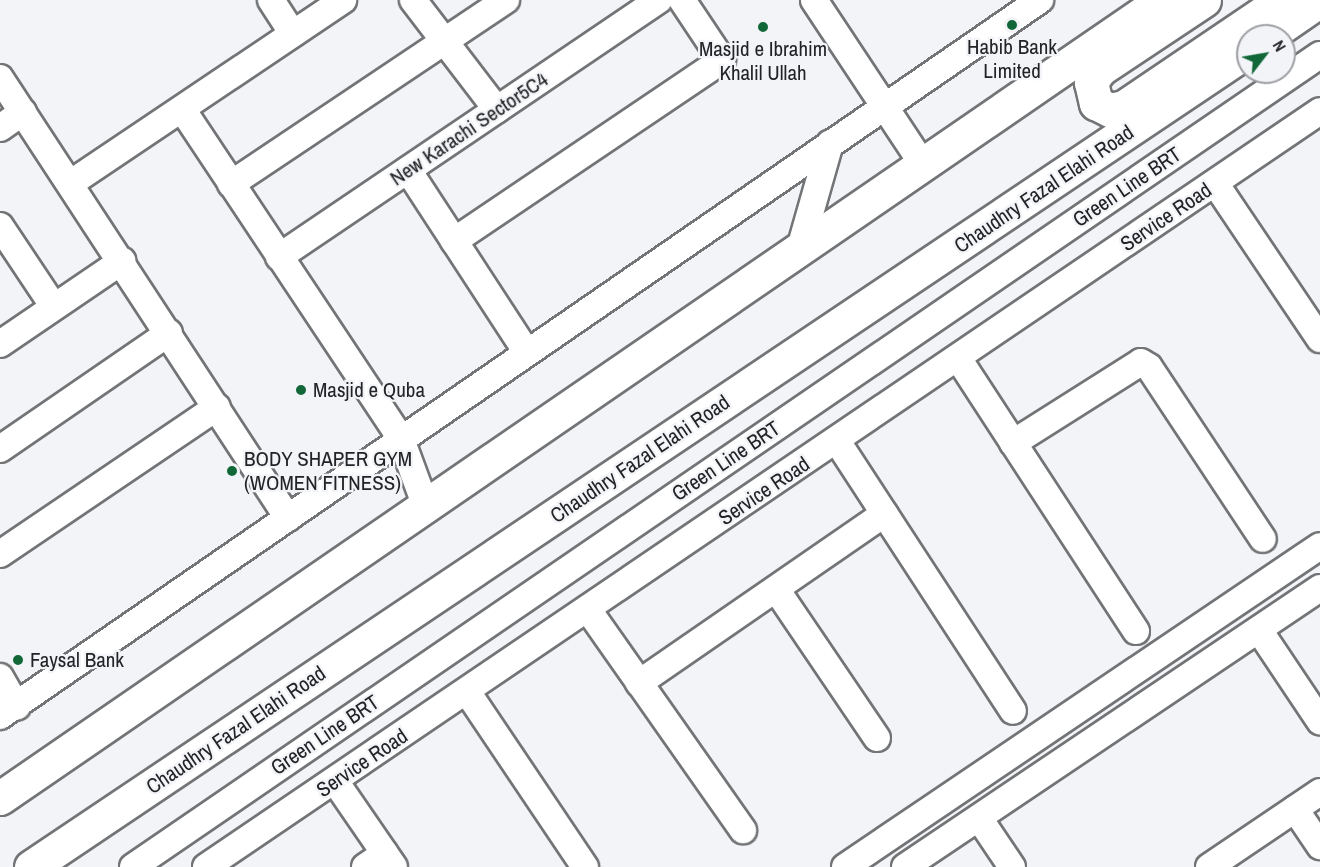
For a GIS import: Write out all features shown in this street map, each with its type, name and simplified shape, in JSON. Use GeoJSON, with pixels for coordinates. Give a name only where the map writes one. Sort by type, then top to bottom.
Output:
{"type":"FeatureCollection","features":[{"type":"Feature","properties":{"kind":"main road"},"geometry":{"type":"LineString","coordinates":[[0,798],[799,252],[1162,0]]}},
{"type":"Feature","properties":{"kind":"main road"},"geometry":{"type":"LineString","coordinates":[[1204,0],[1100,69],[1090,82],[1096,104],[1110,110],[1124,107],[1282,0]]}},
{"type":"Feature","properties":{"kind":"main road"},"geometry":{"type":"LineString","coordinates":[[1285,24],[1320,0]]}},
{"type":"Feature","properties":{"kind":"main road","name":"Chaudhry Fazal Elahi Road"},"geometry":{"type":"LineString","coordinates":[[31,867],[1236,58]]}},
{"type":"Feature","properties":{"kind":"street"},"geometry":{"type":"LineString","coordinates":[[271,0],[293,34]]}},
{"type":"Feature","properties":{"kind":"street"},"geometry":{"type":"LineString","coordinates":[[71,183],[344,0]]}},
{"type":"Feature","properties":{"kind":"street"},"geometry":{"type":"LineString","coordinates":[[413,0],[497,110]]}},
{"type":"Feature","properties":{"kind":"street"},"geometry":{"type":"LineString","coordinates":[[231,184],[506,0]]}},
{"type":"Feature","properties":{"kind":"street","name":"New Karachi Sector5C4"},"geometry":{"type":"LineString","coordinates":[[279,257],[659,0]]}},
{"type":"Feature","properties":{"kind":"street"},"geometry":{"type":"LineString","coordinates":[[454,241],[722,60],[682,0]]}},
{"type":"Feature","properties":{"kind":"street"},"geometry":{"type":"LineString","coordinates":[[814,0],[924,166]]}},
{"type":"Feature","properties":{"kind":"street"},"geometry":{"type":"LineString","coordinates":[[0,677],[9,711],[526,351],[1040,0]]}},
{"type":"Feature","properties":{"kind":"street","name":"Green Line BRT"},"geometry":{"type":"LineString","coordinates":[[133,867],[1320,55]]}},
{"type":"Feature","properties":{"kind":"street"},"geometry":{"type":"LineString","coordinates":[[0,78],[71,183],[288,518]]}},
{"type":"Feature","properties":{"kind":"street"},"geometry":{"type":"LineString","coordinates":[[182,109],[401,439],[426,507]]}},
{"type":"Feature","properties":{"kind":"street","name":"Service Road"},"geometry":{"type":"LineString","coordinates":[[206,867],[468,693],[1320,111]]}},
{"type":"Feature","properties":{"kind":"street"},"geometry":{"type":"LineString","coordinates":[[0,128],[23,112]]}},
{"type":"Feature","properties":{"kind":"street"},"geometry":{"type":"LineString","coordinates":[[799,252],[830,143]]}},
{"type":"Feature","properties":{"kind":"street"},"geometry":{"type":"LineString","coordinates":[[408,170],[526,351]]}},
{"type":"Feature","properties":{"kind":"street"},"geometry":{"type":"LineString","coordinates":[[1215,183],[1318,333]]}},
{"type":"Feature","properties":{"kind":"street"},"geometry":{"type":"LineString","coordinates":[[1,231],[54,307]]}},
{"type":"Feature","properties":{"kind":"street"},"geometry":{"type":"LineString","coordinates":[[0,344],[122,261]]}},
{"type":"Feature","properties":{"kind":"street"},"geometry":{"type":"LineString","coordinates":[[0,448],[169,333]]}},
{"type":"Feature","properties":{"kind":"street"},"geometry":{"type":"LineString","coordinates":[[958,358],[1136,632]]}},
{"type":"Feature","properties":{"kind":"street"},"geometry":{"type":"LineString","coordinates":[[1013,443],[1141,362],[1149,367],[1263,539]]}},
{"type":"Feature","properties":{"kind":"street"},"geometry":{"type":"LineString","coordinates":[[0,554],[217,407]]}},
{"type":"Feature","properties":{"kind":"street"},"geometry":{"type":"LineString","coordinates":[[837,441],[1013,711]]}},
{"type":"Feature","properties":{"kind":"street"},"geometry":{"type":"LineString","coordinates":[[639,683],[884,514]]}},
{"type":"Feature","properties":{"kind":"street"},"geometry":{"type":"LineString","coordinates":[[845,867],[1320,546]]}},
{"type":"Feature","properties":{"kind":"street"},"geometry":{"type":"LineString","coordinates":[[905,867],[1320,588]]}},
{"type":"Feature","properties":{"kind":"street"},"geometry":{"type":"LineString","coordinates":[[776,589],[877,738]]}},
{"type":"Feature","properties":{"kind":"street"},"geometry":{"type":"LineString","coordinates":[[589,610],[743,830]]}},
{"type":"Feature","properties":{"kind":"street"},"geometry":{"type":"LineString","coordinates":[[1258,630],[1320,721]]}},
{"type":"Feature","properties":{"kind":"street"},"geometry":{"type":"LineString","coordinates":[[468,693],[585,867]]}},
{"type":"Feature","properties":{"kind":"street"},"geometry":{"type":"LineString","coordinates":[[335,781],[381,862]]}},
{"type":"Feature","properties":{"kind":"street"},"geometry":{"type":"LineString","coordinates":[[1226,862],[1320,792]]}},
{"type":"Feature","properties":{"kind":"street"},"geometry":{"type":"LineString","coordinates":[[1295,809],[1320,846]]}},
{"type":"Feature","properties":{"kind":"street"},"geometry":{"type":"LineString","coordinates":[[979,818],[1012,867]]}},
{"type":"Feature","properties":{"kind":"place","name":"Habib Bank Limited"},"geometry":{"type":"Point","coordinates":[1012,25]}},
{"type":"Feature","properties":{"kind":"place","name":"Masjid e Ibrahim Khalil Ullah"},"geometry":{"type":"Point","coordinates":[763,27]}},
{"type":"Feature","properties":{"kind":"place","name":"Masjid e Quba"},"geometry":{"type":"Point","coordinates":[301,390]}},
{"type":"Feature","properties":{"kind":"place","name":"BODY SHAPER GYM (WOMEN FITNESS)"},"geometry":{"type":"Point","coordinates":[232,471]}},
{"type":"Feature","properties":{"kind":"place","name":"Faysal Bank"},"geometry":{"type":"Point","coordinates":[18,660]}}]}
